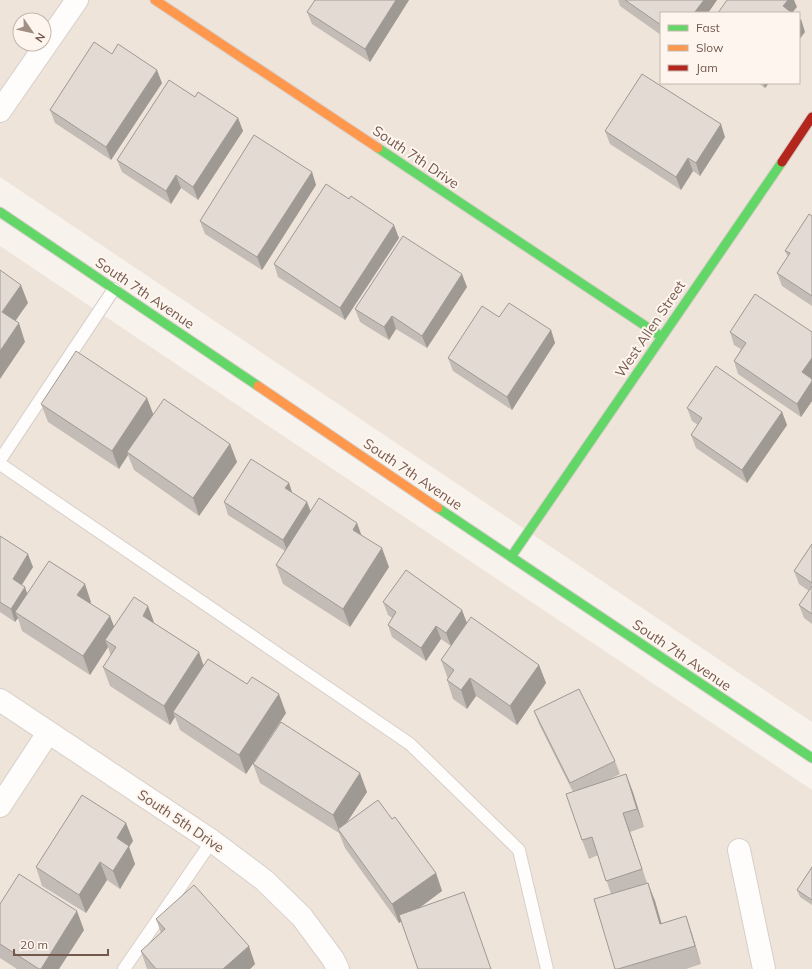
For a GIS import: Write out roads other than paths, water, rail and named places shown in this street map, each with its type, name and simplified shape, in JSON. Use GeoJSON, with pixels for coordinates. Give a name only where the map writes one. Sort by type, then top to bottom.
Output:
{"type":"FeatureCollection","features":[{"type":"Feature","properties":{"kind":"street"},"geometry":{"type":"LineString","coordinates":[[0,111],[77,0]]}},
{"type":"Feature","properties":{"kind":"street","name":"South 7th Drive"},"geometry":{"type":"LineString","coordinates":[[155,0],[662,337]]}},
{"type":"Feature","properties":{"kind":"street","name":"West Allen Street"},"geometry":{"type":"LineString","coordinates":[[511,557],[812,117]]}},
{"type":"Feature","properties":{"kind":"street","name":"South 7th Avenue"},"geometry":{"type":"LineString","coordinates":[[0,212],[812,758]]}},
{"type":"Feature","properties":{"kind":"street","name":"South 5th Drive"},"geometry":{"type":"LineString","coordinates":[[0,700],[212,841],[264,880],[302,918],[333,959],[338,969]]}},
{"type":"Feature","properties":{"kind":"street"},"geometry":{"type":"LineString","coordinates":[[0,806],[48,732]]}},
{"type":"Feature","properties":{"kind":"street"},"geometry":{"type":"LineString","coordinates":[[739,850],[764,969]]}},
{"type":"Feature","properties":{"kind":"lane"},"geometry":{"type":"LineString","coordinates":[[0,460],[114,289]]}},
{"type":"Feature","properties":{"kind":"lane"},"geometry":{"type":"LineString","coordinates":[[0,464],[410,744],[519,850],[547,969]]}},
{"type":"Feature","properties":{"kind":"lane"},"geometry":{"type":"LineString","coordinates":[[124,969],[212,841]]}}]}
